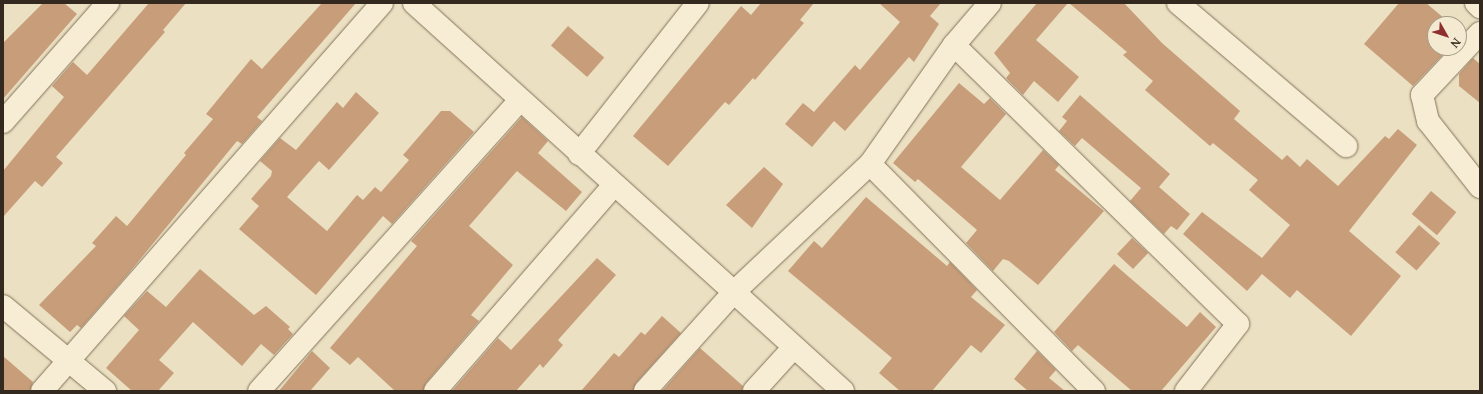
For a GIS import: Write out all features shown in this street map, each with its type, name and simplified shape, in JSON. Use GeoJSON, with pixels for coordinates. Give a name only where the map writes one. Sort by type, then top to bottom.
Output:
{"type":"FeatureCollection","features":[{"type":"Feature","properties":{"kind":"street"},"geometry":{"type":"LineString","coordinates":[[3,122],[108,3]]}},
{"type":"Feature","properties":{"kind":"street"},"geometry":{"type":"LineString","coordinates":[[42,391],[382,3]]}},
{"type":"Feature","properties":{"kind":"street"},"geometry":{"type":"LineString","coordinates":[[414,3],[579,154],[843,391]]}},
{"type":"Feature","properties":{"kind":"street"},"geometry":{"type":"LineString","coordinates":[[579,154],[698,3]]}},
{"type":"Feature","properties":{"kind":"street"},"geometry":{"type":"LineString","coordinates":[[645,391],[734,292],[870,164],[954,46],[990,3]]}},
{"type":"Feature","properties":{"kind":"street"},"geometry":{"type":"LineString","coordinates":[[1178,3],[1346,146]]}},
{"type":"Feature","properties":{"kind":"street"},"geometry":{"type":"LineString","coordinates":[[1476,3],[1480,7]]}},
{"type":"Feature","properties":{"kind":"street"},"geometry":{"type":"LineString","coordinates":[[1480,33],[1422,95],[1428,121],[1480,187]]}},
{"type":"Feature","properties":{"kind":"street"},"geometry":{"type":"LineString","coordinates":[[954,46],[1238,324],[1186,391]]}},
{"type":"Feature","properties":{"kind":"street"},"geometry":{"type":"LineString","coordinates":[[259,391],[520,100]]}},
{"type":"Feature","properties":{"kind":"street"},"geometry":{"type":"LineString","coordinates":[[870,164],[1094,391]]}},
{"type":"Feature","properties":{"kind":"street"},"geometry":{"type":"LineString","coordinates":[[435,391],[614,185]]}},
{"type":"Feature","properties":{"kind":"street"},"geometry":{"type":"LineString","coordinates":[[3,306],[67,362],[105,391]]}},
{"type":"Feature","properties":{"kind":"street"},"geometry":{"type":"LineString","coordinates":[[754,391],[794,347]]}},
{"type":"Feature","properties":{"kind":"building"},"geometry":{"type":"Polygon","coordinates":[[[43,3],[64,3],[77,14],[3,99],[3,43],[43,3]]]}},
{"type":"Feature","properties":{"kind":"building"},"geometry":{"type":"Polygon","coordinates":[[[149,3],[186,3],[163,30],[165,32],[56,157],[63,163],[42,187],[35,181],[3,217],[3,171],[64,97],[52,86],[73,62],[87,75],[149,3]]]}},
{"type":"Feature","properties":{"kind":"building"},"geometry":{"type":"Polygon","coordinates":[[[322,3],[356,3],[257,117],[262,121],[242,144],[237,141],[128,274],[81,328],[77,325],[70,332],[39,305],[96,246],[92,243],[116,216],[127,226],[186,155],[184,153],[213,119],[206,114],[251,59],[262,69],[322,3]]]}},
{"type":"Feature","properties":{"kind":"building"},"geometry":{"type":"Polygon","coordinates":[[[761,3],[814,3],[800,20],[804,23],[755,80],[753,78],[729,105],[725,102],[668,166],[633,136],[741,6],[751,15],[761,3]]]}},
{"type":"Feature","properties":{"kind":"building"},"geometry":{"type":"Polygon","coordinates":[[[879,3],[941,3],[930,16],[939,24],[914,62],[909,57],[845,131],[834,121],[812,147],[785,124],[803,103],[814,112],[855,65],[860,70],[900,22],[879,3]]]}},
{"type":"Feature","properties":{"kind":"building"},"geometry":{"type":"Polygon","coordinates":[[[1037,3],[1068,3],[1036,40],[1079,77],[1058,102],[1034,81],[1023,95],[1006,78],[1010,73],[994,53],[1037,3]]]}},
{"type":"Feature","properties":{"kind":"building"},"geometry":{"type":"Polygon","coordinates":[[[1069,3],[1124,3],[1162,43],[1240,111],[1234,119],[1282,160],[1287,155],[1300,167],[1307,159],[1338,186],[1385,136],[1389,139],[1398,129],[1417,145],[1349,231],[1401,276],[1351,336],[1297,290],[1290,298],[1262,274],[1247,291],[1183,234],[1202,212],[1262,258],[1290,225],[1249,190],[1258,180],[1213,143],[1210,146],[1145,90],[1153,81],[1123,55],[1127,52],[1069,3]]]}},
{"type":"Feature","properties":{"kind":"building"},"geometry":{"type":"Polygon","coordinates":[[[1399,3],[1426,3],[1441,16],[1427,16],[1427,56],[1441,56],[1413,86],[1364,44],[1399,3]]]}},
{"type":"Feature","properties":{"kind":"building"},"geometry":{"type":"Polygon","coordinates":[[[568,26],[604,57],[587,77],[551,46],[568,26]]]}},
{"type":"Feature","properties":{"kind":"building"},"geometry":{"type":"Polygon","coordinates":[[[1473,58],[1480,64],[1480,103],[1459,86],[1459,74],[1473,58]]]}},
{"type":"Feature","properties":{"kind":"building"},"geometry":{"type":"Polygon","coordinates":[[[959,83],[984,104],[990,98],[1006,114],[961,167],[1000,200],[1043,150],[1059,165],[1055,170],[1104,211],[1038,285],[1009,261],[1003,259],[993,271],[966,243],[977,230],[918,179],[915,182],[893,163],[959,83]]]}},
{"type":"Feature","properties":{"kind":"building"},"geometry":{"type":"Polygon","coordinates":[[[356,92],[379,113],[329,170],[319,161],[287,197],[327,231],[357,195],[363,200],[375,187],[381,192],[409,160],[403,155],[441,111],[450,111],[474,132],[392,224],[383,216],[316,295],[239,229],[259,206],[251,199],[271,176],[272,171],[260,161],[280,138],[296,150],[337,102],[343,108],[356,92]]]}},
{"type":"Feature","properties":{"kind":"building"},"geometry":{"type":"Polygon","coordinates":[[[1080,95],[1170,174],[1159,187],[1190,214],[1177,230],[1171,226],[1164,234],[1130,201],[1141,188],[1082,138],[1075,146],[1059,131],[1067,121],[1062,117],[1080,95]]]}},
{"type":"Feature","properties":{"kind":"building"},"geometry":{"type":"Polygon","coordinates":[[[522,117],[548,141],[538,153],[582,192],[566,211],[517,171],[469,226],[513,265],[471,315],[479,321],[426,383],[423,391],[395,391],[358,357],[350,365],[330,348],[417,246],[411,241],[522,117]]]}},
{"type":"Feature","properties":{"kind":"building"},"geometry":{"type":"Polygon","coordinates":[[[764,167],[783,184],[752,228],[726,205],[764,167]]]}},
{"type":"Feature","properties":{"kind":"building"},"geometry":{"type":"Polygon","coordinates":[[[1431,191],[1456,212],[1437,235],[1412,214],[1431,191]]]}},
{"type":"Feature","properties":{"kind":"building"},"geometry":{"type":"Polygon","coordinates":[[[866,197],[947,266],[950,262],[977,290],[971,297],[1005,325],[981,353],[971,345],[932,391],[900,391],[879,373],[892,358],[788,271],[814,241],[822,248],[866,197]]]}},
{"type":"Feature","properties":{"kind":"building"},"geometry":{"type":"Polygon","coordinates":[[[1419,225],[1440,243],[1417,271],[1395,252],[1419,225]]]}},
{"type":"Feature","properties":{"kind":"building"},"geometry":{"type":"Polygon","coordinates":[[[1132,238],[1148,253],[1133,269],[1117,254],[1132,238]]]}},
{"type":"Feature","properties":{"kind":"building"},"geometry":{"type":"Polygon","coordinates":[[[597,258],[616,275],[558,340],[563,345],[543,368],[540,364],[516,391],[452,391],[498,338],[511,350],[597,258]]]}},
{"type":"Feature","properties":{"kind":"building"},"geometry":{"type":"Polygon","coordinates":[[[1114,264],[1187,327],[1200,312],[1216,327],[1161,391],[1132,391],[1078,345],[1072,351],[1054,332],[1114,264]]]}},
{"type":"Feature","properties":{"kind":"building"},"geometry":{"type":"Polygon","coordinates":[[[200,269],[254,315],[266,306],[290,327],[288,329],[293,334],[274,355],[261,344],[242,366],[193,322],[159,360],[174,373],[158,391],[132,391],[106,368],[139,330],[124,316],[147,291],[166,307],[200,269]]]}},
{"type":"Feature","properties":{"kind":"building"},"geometry":{"type":"Polygon","coordinates":[[[662,316],[681,333],[636,383],[633,391],[581,391],[614,353],[619,357],[641,332],[645,335],[662,316]]]}},
{"type":"Feature","properties":{"kind":"building"},"geometry":{"type":"Polygon","coordinates":[[[700,348],[743,386],[742,391],[662,391],[700,348]]]}},
{"type":"Feature","properties":{"kind":"building"},"geometry":{"type":"Polygon","coordinates":[[[312,351],[330,368],[310,391],[279,391],[312,351]]]}},
{"type":"Feature","properties":{"kind":"building"},"geometry":{"type":"Polygon","coordinates":[[[1037,351],[1056,370],[1049,378],[1065,391],[1028,391],[1014,379],[1037,351]]]}},
{"type":"Feature","properties":{"kind":"building"},"geometry":{"type":"Polygon","coordinates":[[[3,356],[33,382],[30,391],[3,391],[3,356]]]}}]}
